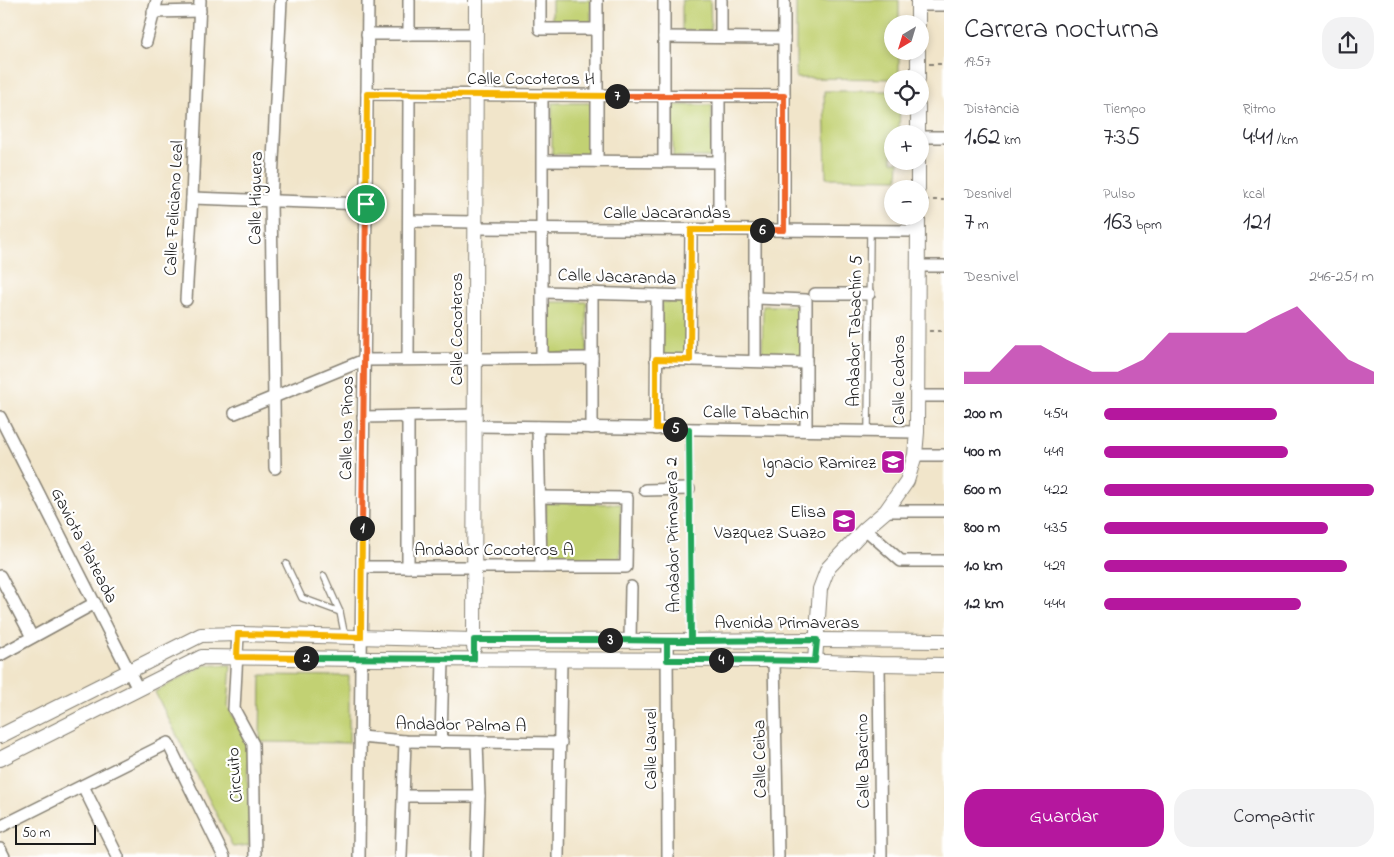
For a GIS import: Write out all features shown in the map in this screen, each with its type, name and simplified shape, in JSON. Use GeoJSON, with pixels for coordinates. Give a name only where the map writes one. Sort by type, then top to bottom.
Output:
{"type":"FeatureCollection","features":[{"type":"Feature","properties":{"kind":"street"},"geometry":{"type":"LineString","coordinates":[[146,42],[157,0]]}},
{"type":"Feature","properties":{"kind":"street","name":"Calle Higuera"},"geometry":{"type":"LineString","coordinates":[[275,468],[271,201],[281,0]]}},
{"type":"Feature","properties":{"kind":"street","name":"Calle los Pinos"},"geometry":{"type":"LineString","coordinates":[[359,857],[368,0]]}},
{"type":"Feature","properties":{"kind":"street"},"geometry":{"type":"LineString","coordinates":[[409,0],[409,34]]}},
{"type":"Feature","properties":{"kind":"street","name":"Calle Cocoteros"},"geometry":{"type":"LineString","coordinates":[[474,659],[476,0]]}},
{"type":"Feature","properties":{"kind":"street"},"geometry":{"type":"LineString","coordinates":[[540,0],[540,29],[597,30]]}},
{"type":"Feature","properties":{"kind":"street"},"geometry":{"type":"LineString","coordinates":[[597,0],[597,161]]}},
{"type":"Feature","properties":{"kind":"street"},"geometry":{"type":"LineString","coordinates":[[664,0],[664,162]]}},
{"type":"Feature","properties":{"kind":"street"},"geometry":{"type":"LineString","coordinates":[[721,0],[721,37]]}},
{"type":"Feature","properties":{"kind":"street"},"geometry":{"type":"LineString","coordinates":[[784,0],[784,230]]}},
{"type":"Feature","properties":{"kind":"street"},"geometry":{"type":"LineString","coordinates":[[918,15],[918,2],[944,5]]}},
{"type":"Feature","properties":{"kind":"street"},"geometry":{"type":"LineString","coordinates":[[153,12],[200,6]]}},
{"type":"Feature","properties":{"kind":"street","name":"Calle Feliciano Leal"},"geometry":{"type":"LineString","coordinates":[[186,300],[200,6]]}},
{"type":"Feature","properties":{"kind":"street"},"geometry":{"type":"LineString","coordinates":[[367,34],[476,34]]}},
{"type":"Feature","properties":{"kind":"street"},"geometry":{"type":"LineString","coordinates":[[664,37],[784,38]]}},
{"type":"Feature","properties":{"kind":"street","name":"Calle Cocoteros H"},"geometry":{"type":"LineString","coordinates":[[367,94],[784,96]]}},
{"type":"Feature","properties":{"kind":"street"},"geometry":{"type":"LineString","coordinates":[[408,360],[409,95]]}},
{"type":"Feature","properties":{"kind":"street"},"geometry":{"type":"LineString","coordinates":[[542,95],[542,358]]}},
{"type":"Feature","properties":{"kind":"street"},"geometry":{"type":"LineString","coordinates":[[719,96],[720,230]]}},
{"type":"Feature","properties":{"kind":"street"},"geometry":{"type":"LineString","coordinates":[[929,136],[944,137]]}},
{"type":"Feature","properties":{"kind":"street"},"geometry":{"type":"LineString","coordinates":[[543,161],[719,162]]}},
{"type":"Feature","properties":{"kind":"street"},"geometry":{"type":"LineString","coordinates":[[192,198],[366,204]]}},
{"type":"Feature","properties":{"kind":"street","name":"Calle Jacarandas"},"geometry":{"type":"LineString","coordinates":[[408,221],[543,229],[918,231]]}},
{"type":"Feature","properties":{"kind":"street","name":"Calle Cedros"},"geometry":{"type":"LineString","coordinates":[[815,661],[820,589],[828,568],[865,529],[886,511],[907,481],[915,456],[917,432],[918,225]]}},
{"type":"Feature","properties":{"kind":"street"},"geometry":{"type":"LineString","coordinates":[[690,360],[691,230]]}},
{"type":"Feature","properties":{"kind":"street"},"geometry":{"type":"LineString","coordinates":[[755,230],[755,362]]}},
{"type":"Feature","properties":{"kind":"street"},"geometry":{"type":"LineString","coordinates":[[917,266],[944,266]]}},
{"type":"Feature","properties":{"kind":"street","name":"Calle Jacaranda"},"geometry":{"type":"LineString","coordinates":[[542,292],[691,296]]}},
{"type":"Feature","properties":{"kind":"street"},"geometry":{"type":"LineString","coordinates":[[592,293],[592,428]]}},
{"type":"Feature","properties":{"kind":"street"},"geometry":{"type":"LineString","coordinates":[[755,298],[869,294]]}},
{"type":"Feature","properties":{"kind":"street"},"geometry":{"type":"LineString","coordinates":[[656,295],[656,428]]}},
{"type":"Feature","properties":{"kind":"street"},"geometry":{"type":"LineString","coordinates":[[806,430],[806,363],[810,297]]}},
{"type":"Feature","properties":{"kind":"street"},"geometry":{"type":"LineString","coordinates":[[235,413],[364,360],[592,358]]}},
{"type":"Feature","properties":{"kind":"street"},"geometry":{"type":"LineString","coordinates":[[656,359],[806,363]]}},
{"type":"Feature","properties":{"kind":"street"},"geometry":{"type":"LineString","coordinates":[[917,396],[944,396]]}},
{"type":"Feature","properties":{"kind":"street"},"geometry":{"type":"LineString","coordinates":[[403,416],[408,421],[408,567]]}},
{"type":"Feature","properties":{"kind":"street","name":"Calle Tabachin"},"geometry":{"type":"LineString","coordinates":[[363,417],[403,416],[538,427],[917,432]]}},
{"type":"Feature","properties":{"kind":"street","name":"Gaviota Plateada"},"geometry":{"type":"LineString","coordinates":[[0,417],[138,689]]}},
{"type":"Feature","properties":{"kind":"street"},"geometry":{"type":"LineString","coordinates":[[538,427],[541,567]]}},
{"type":"Feature","properties":{"kind":"street"},"geometry":{"type":"LineString","coordinates":[[915,456],[944,455]]}},
{"type":"Feature","properties":{"kind":"street"},"geometry":{"type":"LineString","coordinates":[[645,490],[689,489]]}},
{"type":"Feature","properties":{"kind":"street","name":"Andador Cocoteros A"},"geometry":{"type":"LineString","coordinates":[[362,567],[626,567],[627,498],[540,497]]}},
{"type":"Feature","properties":{"kind":"street"},"geometry":{"type":"LineString","coordinates":[[886,511],[944,511]]}},
{"type":"Feature","properties":{"kind":"street"},"geometry":{"type":"LineString","coordinates":[[865,529],[901,561],[944,561]]}},
{"type":"Feature","properties":{"kind":"street"},"geometry":{"type":"LineString","coordinates":[[0,576],[32,637]]}},
{"type":"Feature","properties":{"kind":"street"},"geometry":{"type":"LineString","coordinates":[[630,640],[631,587]]}},
{"type":"Feature","properties":{"kind":"street"},"geometry":{"type":"LineString","coordinates":[[0,655],[95,603]]}},
{"type":"Feature","properties":{"kind":"street","name":"Avenida Primaveras"},"geometry":{"type":"LineString","coordinates":[[0,736],[201,635],[238,634],[474,640],[944,641]]}},
{"type":"Feature","properties":{"kind":"street","name":"Circuito"},"geometry":{"type":"LineString","coordinates":[[238,634],[234,709],[253,744],[255,857]]}},
{"type":"Feature","properties":{"kind":"street","name":"Calle Laurel"},"geometry":{"type":"LineString","coordinates":[[667,641],[668,857]]}},
{"type":"Feature","properties":{"kind":"street"},"geometry":{"type":"LineString","coordinates":[[0,759],[202,656],[361,659],[774,660],[944,665]]}},
{"type":"Feature","properties":{"kind":"street"},"geometry":{"type":"LineString","coordinates":[[441,742],[443,658]]}},
{"type":"Feature","properties":{"kind":"street"},"geometry":{"type":"LineString","coordinates":[[558,857],[562,660]]}},
{"type":"Feature","properties":{"kind":"street","name":"Calle Ceiba"},"geometry":{"type":"LineString","coordinates":[[774,660],[778,857]]}},
{"type":"Feature","properties":{"kind":"street","name":"Calle Barcino"},"geometry":{"type":"LineString","coordinates":[[879,664],[881,857]]}},
{"type":"Feature","properties":{"kind":"street","name":"Andador Palma A"},"geometry":{"type":"LineString","coordinates":[[360,737],[405,741],[560,743]]}},
{"type":"Feature","properties":{"kind":"street"},"geometry":{"type":"LineString","coordinates":[[401,857],[405,741]]}},
{"type":"Feature","properties":{"kind":"street"},"geometry":{"type":"LineString","coordinates":[[477,742],[479,796],[478,857]]}},
{"type":"Feature","properties":{"kind":"street"},"geometry":{"type":"LineString","coordinates":[[0,827],[168,744],[224,857]]}},
{"type":"Feature","properties":{"kind":"street"},"geometry":{"type":"LineString","coordinates":[[83,786],[118,857]]}},
{"type":"Feature","properties":{"kind":"street"},"geometry":{"type":"LineString","coordinates":[[404,796],[479,796]]}},
{"type":"Feature","properties":{"kind":"street"},"geometry":{"type":"LineString","coordinates":[[0,850],[4,857]]}},
{"type":"Feature","properties":{"kind":"lane","name":"Andador Tabachín 5"},"geometry":{"type":"LineString","coordinates":[[868,431],[870,231]]}},
{"type":"Feature","properties":{"kind":"lane","name":"Andador Primavera 2"},"geometry":{"type":"LineString","coordinates":[[689,429],[691,641]]}},
{"type":"Feature","properties":{"kind":"lane"},"geometry":{"type":"LineString","coordinates":[[286,564],[302,598],[340,612]]}},
{"type":"Feature","properties":{"kind":"lane"},"geometry":{"type":"LineString","coordinates":[[324,576],[340,612],[345,637]]}},
{"type":"Feature","properties":{"kind":"path"},"geometry":{"type":"LineString","coordinates":[[929,200],[944,200]]}},
{"type":"Feature","properties":{"kind":"green space"},"geometry":{"type":"Polygon","coordinates":[[[552,0],[591,0],[591,27],[552,26],[552,0]]]}},
{"type":"Feature","properties":{"kind":"green space"},"geometry":{"type":"Polygon","coordinates":[[[682,0],[710,0],[711,31],[682,31],[682,0]]]}},
{"type":"Feature","properties":{"kind":"green space"},"geometry":{"type":"Polygon","coordinates":[[[796,0],[899,0],[899,15],[884,15],[884,60],[899,60],[899,70],[884,70],[884,79],[796,78],[796,0]]]}},
{"type":"Feature","properties":{"kind":"green space"},"geometry":{"type":"Polygon","coordinates":[[[824,91],[884,91],[884,115],[900,115],[899,125],[884,125],[884,170],[898,170],[898,179],[826,178],[824,91]]]}},
{"type":"Feature","properties":{"kind":"green space"},"geometry":{"type":"Polygon","coordinates":[[[552,103],[591,103],[591,155],[552,154],[552,103]]]}},
{"type":"Feature","properties":{"kind":"green space"},"geometry":{"type":"Polygon","coordinates":[[[673,105],[712,105],[712,157],[673,157],[673,105]]]}},
{"type":"Feature","properties":{"kind":"green space"},"geometry":{"type":"Polygon","coordinates":[[[548,302],[587,302],[587,354],[548,353],[548,302]]]}},
{"type":"Feature","properties":{"kind":"green space"},"geometry":{"type":"Polygon","coordinates":[[[661,302],[687,302],[687,357],[661,356],[661,302]]]}},
{"type":"Feature","properties":{"kind":"green space"},"geometry":{"type":"Polygon","coordinates":[[[763,306],[802,306],[801,357],[762,357],[763,306]]]}},
{"type":"Feature","properties":{"kind":"green space"},"geometry":{"type":"Polygon","coordinates":[[[546,503],[621,504],[620,564],[546,563],[546,503]]]}},
{"type":"Feature","properties":{"kind":"green space"},"geometry":{"type":"Polygon","coordinates":[[[205,665],[231,665],[228,707],[247,743],[249,845],[233,847],[155,692],[205,665]]]}},
{"type":"Feature","properties":{"kind":"green space"},"geometry":{"type":"Polygon","coordinates":[[[261,675],[349,676],[349,743],[260,742],[261,675]]]}},
{"type":"Feature","properties":{"kind":"place","name":"Ignacio Ramirez"},"geometry":{"type":"Point","coordinates":[893,462]}},
{"type":"Feature","properties":{"kind":"place","name":"Elisa Vazquez Suazo"},"geometry":{"type":"Point","coordinates":[844,521]}},
{"type":"Feature","properties":{"kind":"route"},"geometry":{"type":"LineString","coordinates":[[366,204],[361,637],[238,634],[237,657],[474,659],[474,640],[667,641],[691,641],[817,640],[815,661],[667,660],[667,641],[691,641],[689,429],[656,428],[656,359],[690,360],[691,230],[784,230],[784,96],[367,94],[366,204]]}}]}
